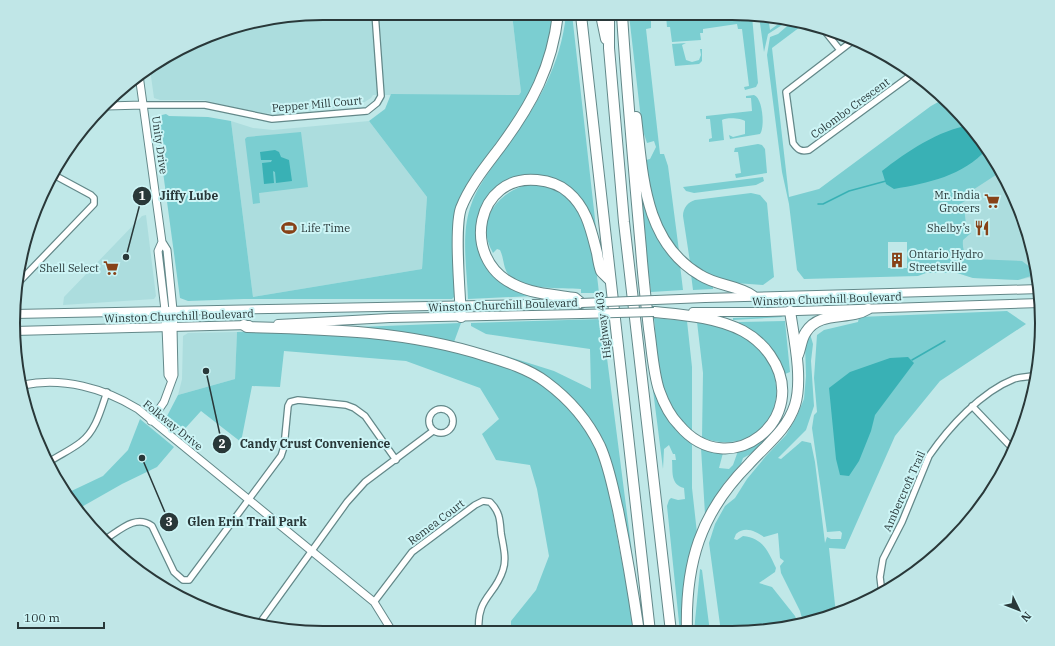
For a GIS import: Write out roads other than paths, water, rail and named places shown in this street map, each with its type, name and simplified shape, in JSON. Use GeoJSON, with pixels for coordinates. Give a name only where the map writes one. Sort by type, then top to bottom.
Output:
{"type":"FeatureCollection","features":[{"type":"Feature","properties":{"kind":"highway"},"geometry":{"type":"LineString","coordinates":[[461,317],[458,229],[461,209],[472,186],[519,121],[536,94],[548,65],[556,35],[557,20]]}},
{"type":"Feature","properties":{"kind":"highway","name":"Highway 403"},"geometry":{"type":"LineString","coordinates":[[582,20],[649,626]]}},
{"type":"Feature","properties":{"kind":"highway"},"geometry":{"type":"LineString","coordinates":[[602,20],[609,48]]}},
{"type":"Feature","properties":{"kind":"highway"},"geometry":{"type":"LineString","coordinates":[[609,20],[609,48],[624,222],[671,626]]}},
{"type":"Feature","properties":{"kind":"highway"},"geometry":{"type":"LineString","coordinates":[[622,20],[643,271],[652,349],[659,389],[669,414],[687,435],[704,446],[714,448],[736,448],[754,442],[764,434],[772,425],[780,407],[782,381],[773,359],[760,343],[737,328],[709,316],[654,312]]}},
{"type":"Feature","properties":{"kind":"highway"},"geometry":{"type":"LineString","coordinates":[[624,49],[632,83],[649,208],[657,230],[670,250],[693,271],[719,284],[744,290],[753,296]]}},
{"type":"Feature","properties":{"kind":"highway"},"geometry":{"type":"LineString","coordinates":[[582,303],[575,298],[542,294],[520,287],[502,277],[491,267],[482,248],[480,226],[487,205],[498,192],[513,183],[531,180],[548,181],[566,190],[580,204],[588,219],[601,271],[610,280]]}},
{"type":"Feature","properties":{"kind":"highway"},"geometry":{"type":"LineString","coordinates":[[796,359],[805,334],[814,323],[828,317],[860,314],[868,309]]}},
{"type":"Feature","properties":{"kind":"highway"},"geometry":{"type":"LineString","coordinates":[[687,626],[690,572],[699,537],[710,513],[724,492],[774,439],[789,419],[797,392],[796,359],[790,311]]}},
{"type":"Feature","properties":{"kind":"highway"},"geometry":{"type":"LineString","coordinates":[[244,325],[247,327],[357,331],[399,335],[459,347],[497,359],[525,370],[546,382],[576,408],[600,446],[612,483],[622,531],[638,626]]}},
{"type":"Feature","properties":{"kind":"main road","name":"Winston Churchill Boulevard"},"geometry":{"type":"LineString","coordinates":[[20,314],[461,306],[753,296],[1033,289]]}},
{"type":"Feature","properties":{"kind":"main road","name":"Winston Churchill Boulevard"},"geometry":{"type":"LineString","coordinates":[[709,316],[790,311],[1034,303]]}},
{"type":"Feature","properties":{"kind":"main road"},"geometry":{"type":"LineString","coordinates":[[169,310],[170,327]]}},
{"type":"Feature","properties":{"kind":"main road","name":"Winston Churchill Boulevard"},"geometry":{"type":"LineString","coordinates":[[20,331],[244,325],[390,318],[654,312]]}},
{"type":"Feature","properties":{"kind":"street","name":"Pepper Mill Court"},"geometry":{"type":"LineString","coordinates":[[143,105],[205,105],[272,119],[367,110],[377,103],[381,96],[376,20]]}},
{"type":"Feature","properties":{"kind":"street"},"geometry":{"type":"LineString","coordinates":[[829,36],[840,50]]}},
{"type":"Feature","properties":{"kind":"street","name":"Colombo Crescent"},"geometry":{"type":"LineString","coordinates":[[849,43],[786,92],[792,143],[798,150],[803,152],[809,150],[908,77]]}},
{"type":"Feature","properties":{"kind":"street","name":"Unity Drive"},"geometry":{"type":"LineString","coordinates":[[140,82],[162,242],[167,250],[169,310]]}},
{"type":"Feature","properties":{"kind":"street"},"geometry":{"type":"LineString","coordinates":[[112,106],[143,105]]}},
{"type":"Feature","properties":{"kind":"street"},"geometry":{"type":"LineString","coordinates":[[24,276],[94,204],[94,200],[91,195],[58,177]]}},
{"type":"Feature","properties":{"kind":"street"},"geometry":{"type":"LineString","coordinates":[[151,421],[164,402],[172,380],[168,375],[170,327]]}},
{"type":"Feature","properties":{"kind":"street","name":"Ambercroft Trail"},"geometry":{"type":"LineString","coordinates":[[881,587],[880,577],[883,559],[902,522],[929,456],[972,406],[1015,379],[1030,377]]}},
{"type":"Feature","properties":{"kind":"street","name":"Folkway Drive"},"geometry":{"type":"LineString","coordinates":[[26,384],[67,384],[107,392],[134,407],[374,602],[389,626]]}},
{"type":"Feature","properties":{"kind":"street"},"geometry":{"type":"LineString","coordinates":[[53,460],[82,442],[90,434],[107,392]]}},
{"type":"Feature","properties":{"kind":"street"},"geometry":{"type":"LineString","coordinates":[[109,537],[136,521],[146,522],[152,526],[174,572],[183,580],[190,580],[281,456],[284,447],[288,406],[290,402],[298,400],[346,404],[354,408],[365,416],[396,460]]}},
{"type":"Feature","properties":{"kind":"street"},"geometry":{"type":"LineString","coordinates":[[972,406],[1009,445]]}},
{"type":"Feature","properties":{"kind":"street"},"geometry":{"type":"LineString","coordinates":[[439,410],[446,411],[452,416],[451,428],[441,434],[434,431],[429,421],[432,413],[439,410]]}},
{"type":"Feature","properties":{"kind":"street"},"geometry":{"type":"LineString","coordinates":[[262,620],[310,551],[347,502],[365,482],[434,431]]}},
{"type":"Feature","properties":{"kind":"street","name":"Remea Court"},"geometry":{"type":"LineString","coordinates":[[374,602],[412,552],[475,504],[483,501],[490,502],[499,513],[505,563],[499,578],[482,604],[479,613],[479,626]]}},
{"type":"Feature","properties":{"kind":"waterway"},"geometry":{"type":"LineString","coordinates":[[818,204],[823,204],[849,191],[886,181]]}},
{"type":"Feature","properties":{"kind":"waterway"},"geometry":{"type":"LineString","coordinates":[[912,360],[945,341]]}},
{"type":"Feature","properties":{"kind":"place","name":"Mr. India Grocers"},"geometry":{"type":"Point","coordinates":[992,201]}},
{"type":"Feature","properties":{"kind":"place","name":"Life Time"},"geometry":{"type":"Point","coordinates":[289,228]}},
{"type":"Feature","properties":{"kind":"place","name":"Shelby’s"},"geometry":{"type":"Point","coordinates":[982,228]}},
{"type":"Feature","properties":{"kind":"place","name":"Jiffy Lube"},"geometry":{"type":"Point","coordinates":[126,257]}},
{"type":"Feature","properties":{"kind":"place","name":"Ontario Hydro Streetsville"},"geometry":{"type":"Point","coordinates":[897,260]}},
{"type":"Feature","properties":{"kind":"place","name":"Shell Select"},"geometry":{"type":"Point","coordinates":[111,268]}},
{"type":"Feature","properties":{"kind":"place","name":"Candy Crust Convenience"},"geometry":{"type":"Point","coordinates":[206,371]}},
{"type":"Feature","properties":{"kind":"place","name":"Glen Erin Trail Park"},"geometry":{"type":"Point","coordinates":[142,458]}}]}
